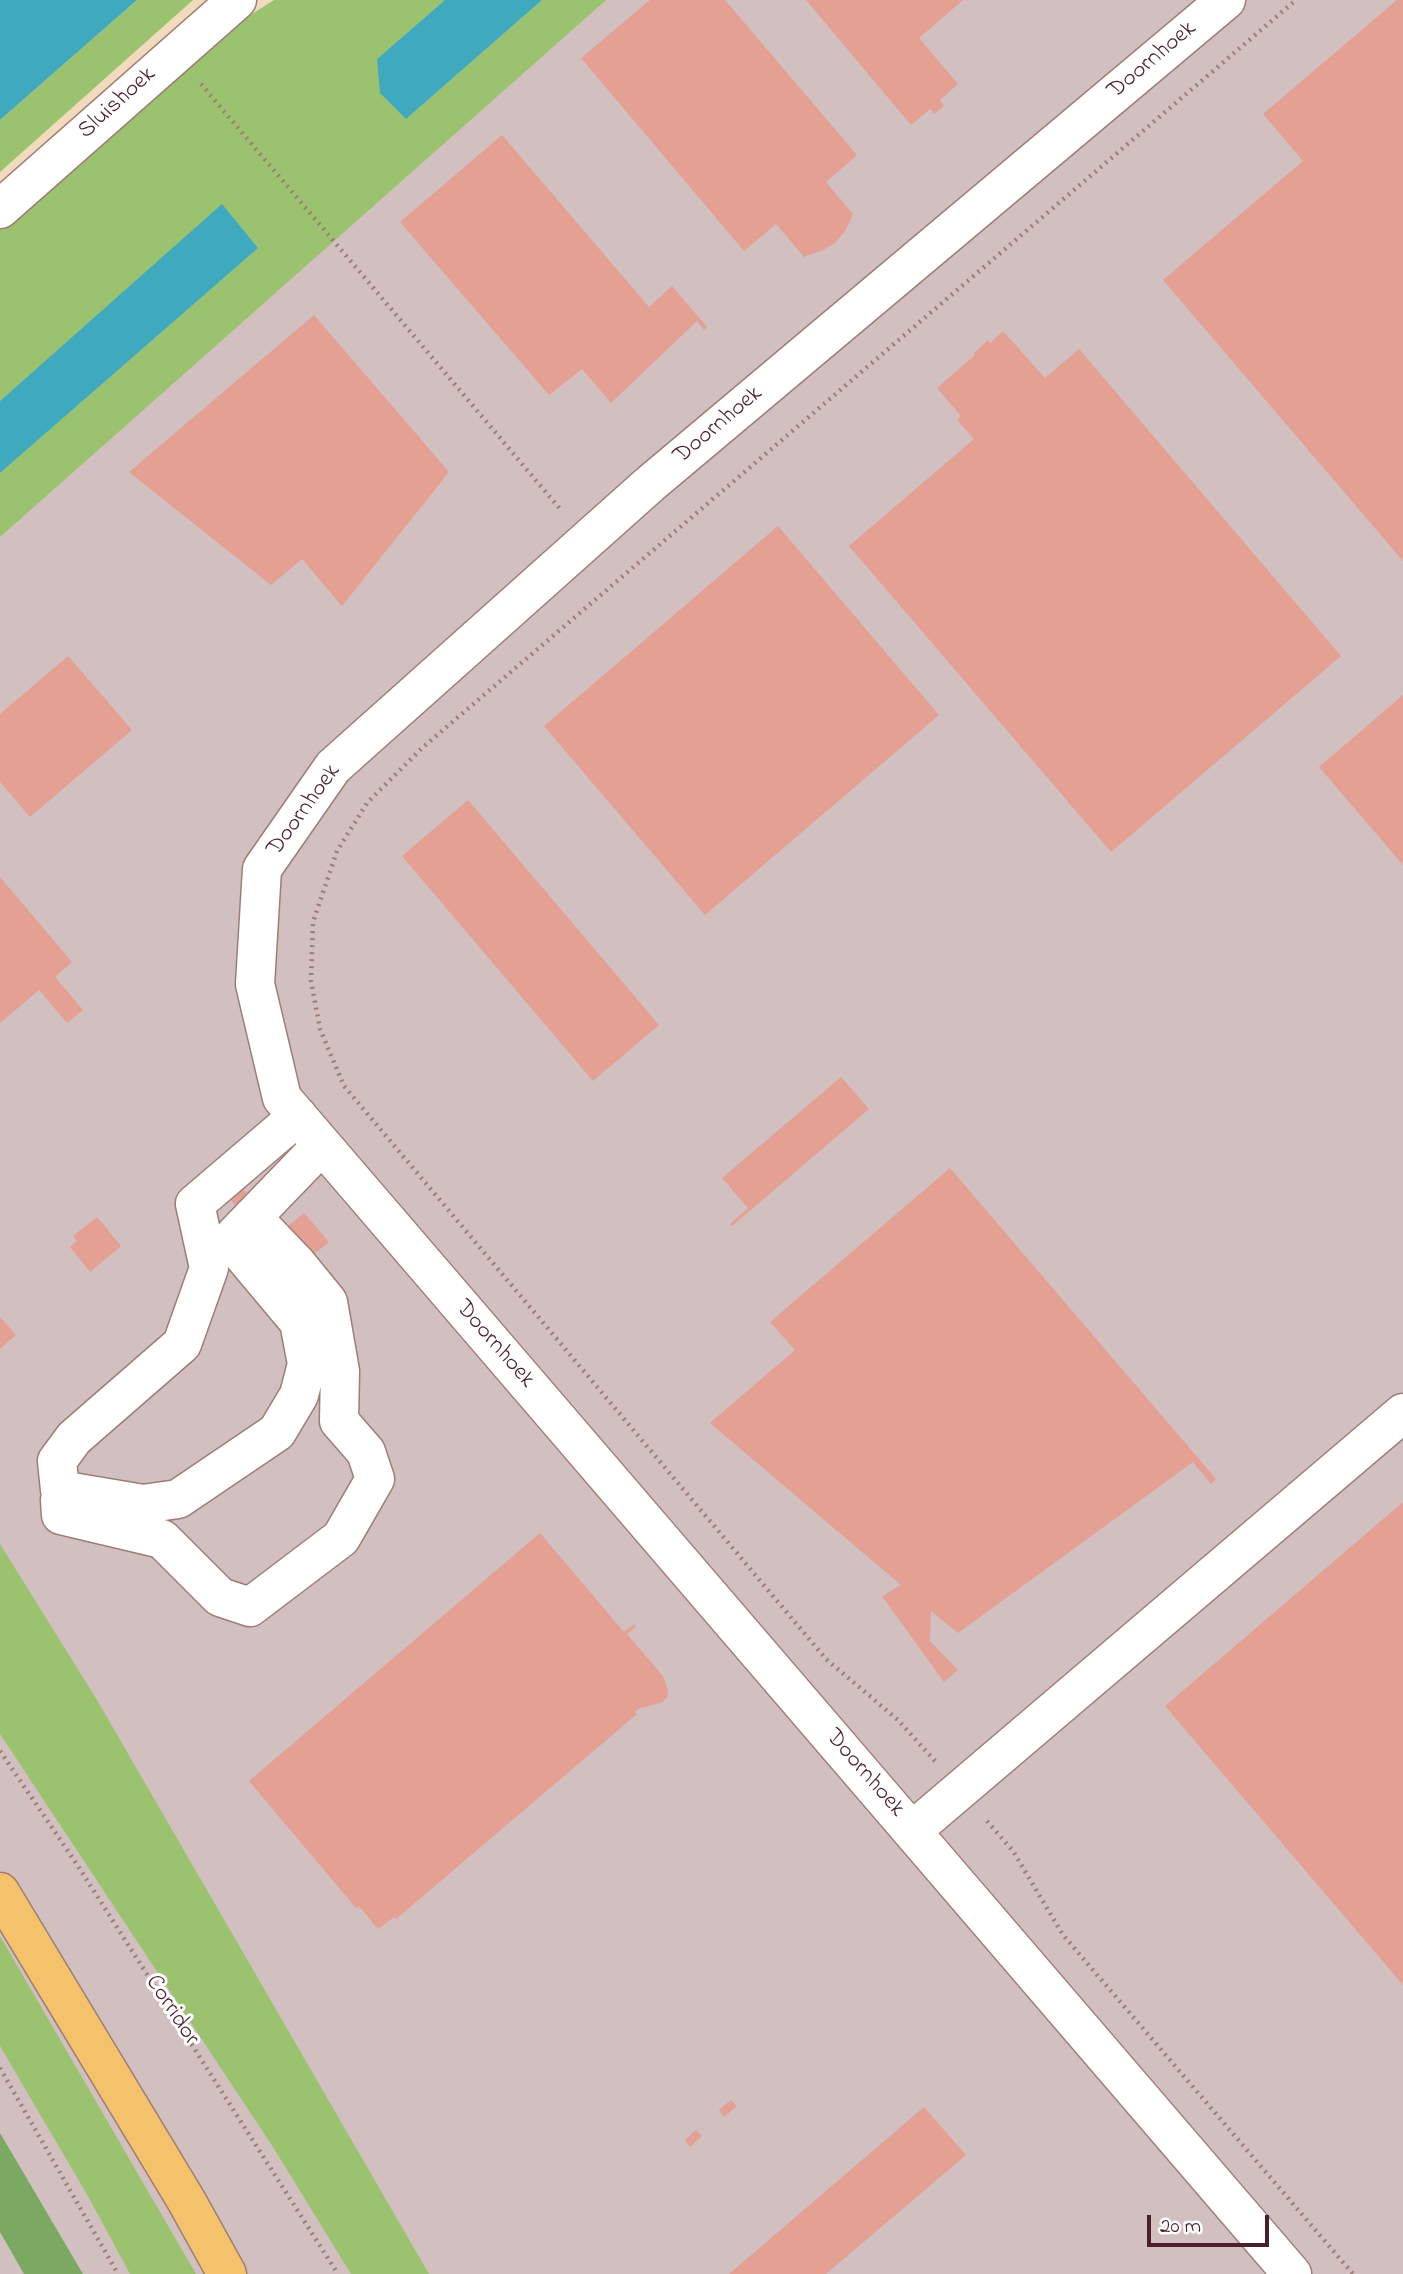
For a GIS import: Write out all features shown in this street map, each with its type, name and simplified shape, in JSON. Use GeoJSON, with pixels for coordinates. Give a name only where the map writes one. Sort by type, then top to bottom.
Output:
{"type":"FeatureCollection","features":[{"type":"Feature","properties":{"kind":"main road"},"geometry":{"type":"LineString","coordinates":[[0,1892],[186,2200],[227,2274]]}},
{"type":"Feature","properties":{"kind":"street","name":"Sluishoek"},"geometry":{"type":"LineString","coordinates":[[0,209],[237,0]]}},
{"type":"Feature","properties":{"kind":"street","name":"Doornhoek"},"geometry":{"type":"LineString","coordinates":[[1226,0],[660,475],[333,767],[262,869],[255,985],[282,1098],[1293,2274]]}},
{"type":"Feature","properties":{"kind":"street"},"geometry":{"type":"LineString","coordinates":[[252,1217],[297,1264],[328,1302],[340,1371],[339,1421],[366,1452],[375,1479],[341,1538],[250,1607],[220,1597],[162,1539],[61,1515],[57,1461],[74,1438],[182,1344],[209,1268],[195,1204],[298,1116]]}},
{"type":"Feature","properties":{"kind":"street"},"geometry":{"type":"LineString","coordinates":[[60,1490],[143,1504],[178,1499],[277,1432],[299,1395],[307,1364],[299,1322],[237,1248],[235,1235],[322,1145]]}},
{"type":"Feature","properties":{"kind":"street","name":"Doornhoek"},"geometry":{"type":"LineString","coordinates":[[913,1830],[1403,1413]]}},
{"type":"Feature","properties":{"kind":"path","name":"Doornhoek"},"geometry":{"type":"LineString","coordinates":[[1296,0],[422,748],[367,803],[337,851],[313,922],[311,981],[320,1028],[344,1086],[826,1659],[898,1720],[1013,1851],[1063,1936],[1353,2274]]}},
{"type":"Feature","properties":{"kind":"path"},"geometry":{"type":"LineString","coordinates":[[176,53],[621,580]]}},
{"type":"Feature","properties":{"kind":"path","name":"Corridor"},"geometry":{"type":"LineString","coordinates":[[0,1751],[98,1897],[338,2274]]}},
{"type":"Feature","properties":{"kind":"path"},"geometry":{"type":"LineString","coordinates":[[0,2068],[118,2274]]}},
{"type":"Feature","properties":{"kind":"shaded area"},"geometry":{"type":"Polygon","coordinates":[[[438,0],[1403,0],[1403,2274],[0,2274],[0,376],[438,0]]]}},
{"type":"Feature","properties":{"kind":"green space"},"geometry":{"type":"Polygon","coordinates":[[[137,0],[193,0],[0,172],[0,120],[137,0]]]}},
{"type":"Feature","properties":{"kind":"green space"},"geometry":{"type":"Polygon","coordinates":[[[274,0],[445,0],[377,59],[406,119],[542,0],[606,0],[0,537],[0,473],[258,248],[222,205],[0,401],[0,229],[223,32],[274,0]]]}},
{"type":"Feature","properties":{"kind":"green space"},"geometry":{"type":"Polygon","coordinates":[[[0,1544],[97,1700],[429,2274],[351,2274],[273,2147],[0,1734],[0,1544]]]}},
{"type":"Feature","properties":{"kind":"green space"},"geometry":{"type":"Polygon","coordinates":[[[0,1936],[196,2274],[130,2274],[0,2046],[0,1936]]]}},
{"type":"Feature","properties":{"kind":"green space"},"geometry":{"type":"Polygon","coordinates":[[[0,2133],[83,2274],[24,2274],[0,2232],[0,2133]]]}},
{"type":"Feature","properties":{"kind":"water"},"geometry":{"type":"Polygon","coordinates":[[[0,0],[137,0],[0,120],[0,0]]]}},
{"type":"Feature","properties":{"kind":"water"},"geometry":{"type":"Polygon","coordinates":[[[445,0],[542,0],[406,119],[380,93],[377,59],[445,0]]]}},
{"type":"Feature","properties":{"kind":"water"},"geometry":{"type":"Polygon","coordinates":[[[222,204],[258,248],[0,473],[0,401],[222,204]]]}},
{"type":"Feature","properties":{"kind":"building"},"geometry":{"type":"Polygon","coordinates":[[[650,0],[725,0],[857,155],[826,182],[853,214],[845,231],[835,243],[804,257],[776,224],[744,251],[581,58],[650,0]]]}},
{"type":"Feature","properties":{"kind":"building"},"geometry":{"type":"Polygon","coordinates":[[[806,0],[963,0],[919,38],[958,84],[940,100],[944,106],[934,114],[930,109],[911,125],[806,0]]]}},
{"type":"Feature","properties":{"kind":"building"},"geometry":{"type":"Polygon","coordinates":[[[1397,0],[1403,0],[1403,561],[1163,280],[1303,161],[1263,114],[1397,0]]]}},
{"type":"Feature","properties":{"kind":"building"},"geometry":{"type":"Polygon","coordinates":[[[502,135],[649,307],[672,286],[707,327],[704,330],[697,321],[611,403],[582,369],[549,395],[400,222],[502,135]]]}},
{"type":"Feature","properties":{"kind":"building"},"geometry":{"type":"Polygon","coordinates":[[[314,315],[449,472],[342,606],[302,559],[271,585],[129,472],[314,315]]]}},
{"type":"Feature","properties":{"kind":"building"},"geometry":{"type":"Polygon","coordinates":[[[1003,331],[1045,378],[1079,349],[1341,656],[1111,852],[849,546],[974,439],[957,420],[961,416],[937,388],[988,340],[990,343],[1003,331]]]}},
{"type":"Feature","properties":{"kind":"building"},"geometry":{"type":"Polygon","coordinates":[[[778,526],[939,715],[705,915],[544,726],[778,526]]]}},
{"type":"Feature","properties":{"kind":"building"},"geometry":{"type":"Polygon","coordinates":[[[68,656],[132,730],[30,817],[0,782],[0,714],[68,656]]]}},
{"type":"Feature","properties":{"kind":"building"},"geometry":{"type":"Polygon","coordinates":[[[1403,695],[1403,865],[1319,767],[1403,695]]]}},
{"type":"Feature","properties":{"kind":"building"},"geometry":{"type":"Polygon","coordinates":[[[468,800],[659,1025],[593,1081],[402,856],[468,800]]]}},
{"type":"Feature","properties":{"kind":"building"},"geometry":{"type":"Polygon","coordinates":[[[0,877],[72,962],[55,977],[83,1010],[67,1023],[39,990],[0,1023],[0,877]]]}},
{"type":"Feature","properties":{"kind":"building"},"geometry":{"type":"Polygon","coordinates":[[[841,1077],[869,1109],[732,1226],[730,1224],[748,1208],[722,1178],[841,1077]]]}},
{"type":"Feature","properties":{"kind":"building"},"geometry":{"type":"Polygon","coordinates":[[[950,1168],[1216,1479],[1211,1484],[1193,1462],[958,1633],[931,1611],[930,1641],[958,1670],[944,1682],[882,1596],[901,1585],[710,1423],[795,1350],[770,1322],[950,1168]]]}},
{"type":"Feature","properties":{"kind":"building"},"geometry":{"type":"Polygon","coordinates":[[[236,1181],[248,1195],[235,1205],[223,1191],[236,1181]]]}},
{"type":"Feature","properties":{"kind":"building"},"geometry":{"type":"Polygon","coordinates":[[[304,1213],[329,1242],[313,1255],[288,1226],[304,1213]]]}},
{"type":"Feature","properties":{"kind":"building"},"geometry":{"type":"Polygon","coordinates":[[[97,1217],[121,1246],[90,1272],[70,1247],[77,1241],[73,1236],[97,1217]]]}},
{"type":"Feature","properties":{"kind":"building"},"geometry":{"type":"Polygon","coordinates":[[[0,1317],[16,1335],[0,1349],[0,1317]]]}},
{"type":"Feature","properties":{"kind":"building"},"geometry":{"type":"Polygon","coordinates":[[[1403,1502],[1403,1985],[1165,1706],[1403,1502]]]}},
{"type":"Feature","properties":{"kind":"building"},"geometry":{"type":"Polygon","coordinates":[[[540,1533],[624,1632],[634,1624],[636,1626],[627,1634],[663,1676],[668,1691],[667,1698],[661,1703],[638,1709],[635,1712],[637,1714],[396,1919],[394,1917],[378,1929],[359,1906],[356,1908],[249,1781],[540,1533]]]}},
{"type":"Feature","properties":{"kind":"building"},"geometry":{"type":"Polygon","coordinates":[[[731,2100],[737,2106],[724,2117],[719,2110],[731,2100]]]}},
{"type":"Feature","properties":{"kind":"building"},"geometry":{"type":"Polygon","coordinates":[[[924,2107],[966,2155],[826,2274],[729,2274],[924,2107]]]}},
{"type":"Feature","properties":{"kind":"building"},"geometry":{"type":"Polygon","coordinates":[[[696,2130],[702,2136],[690,2147],[685,2140],[696,2130]]]}}]}
